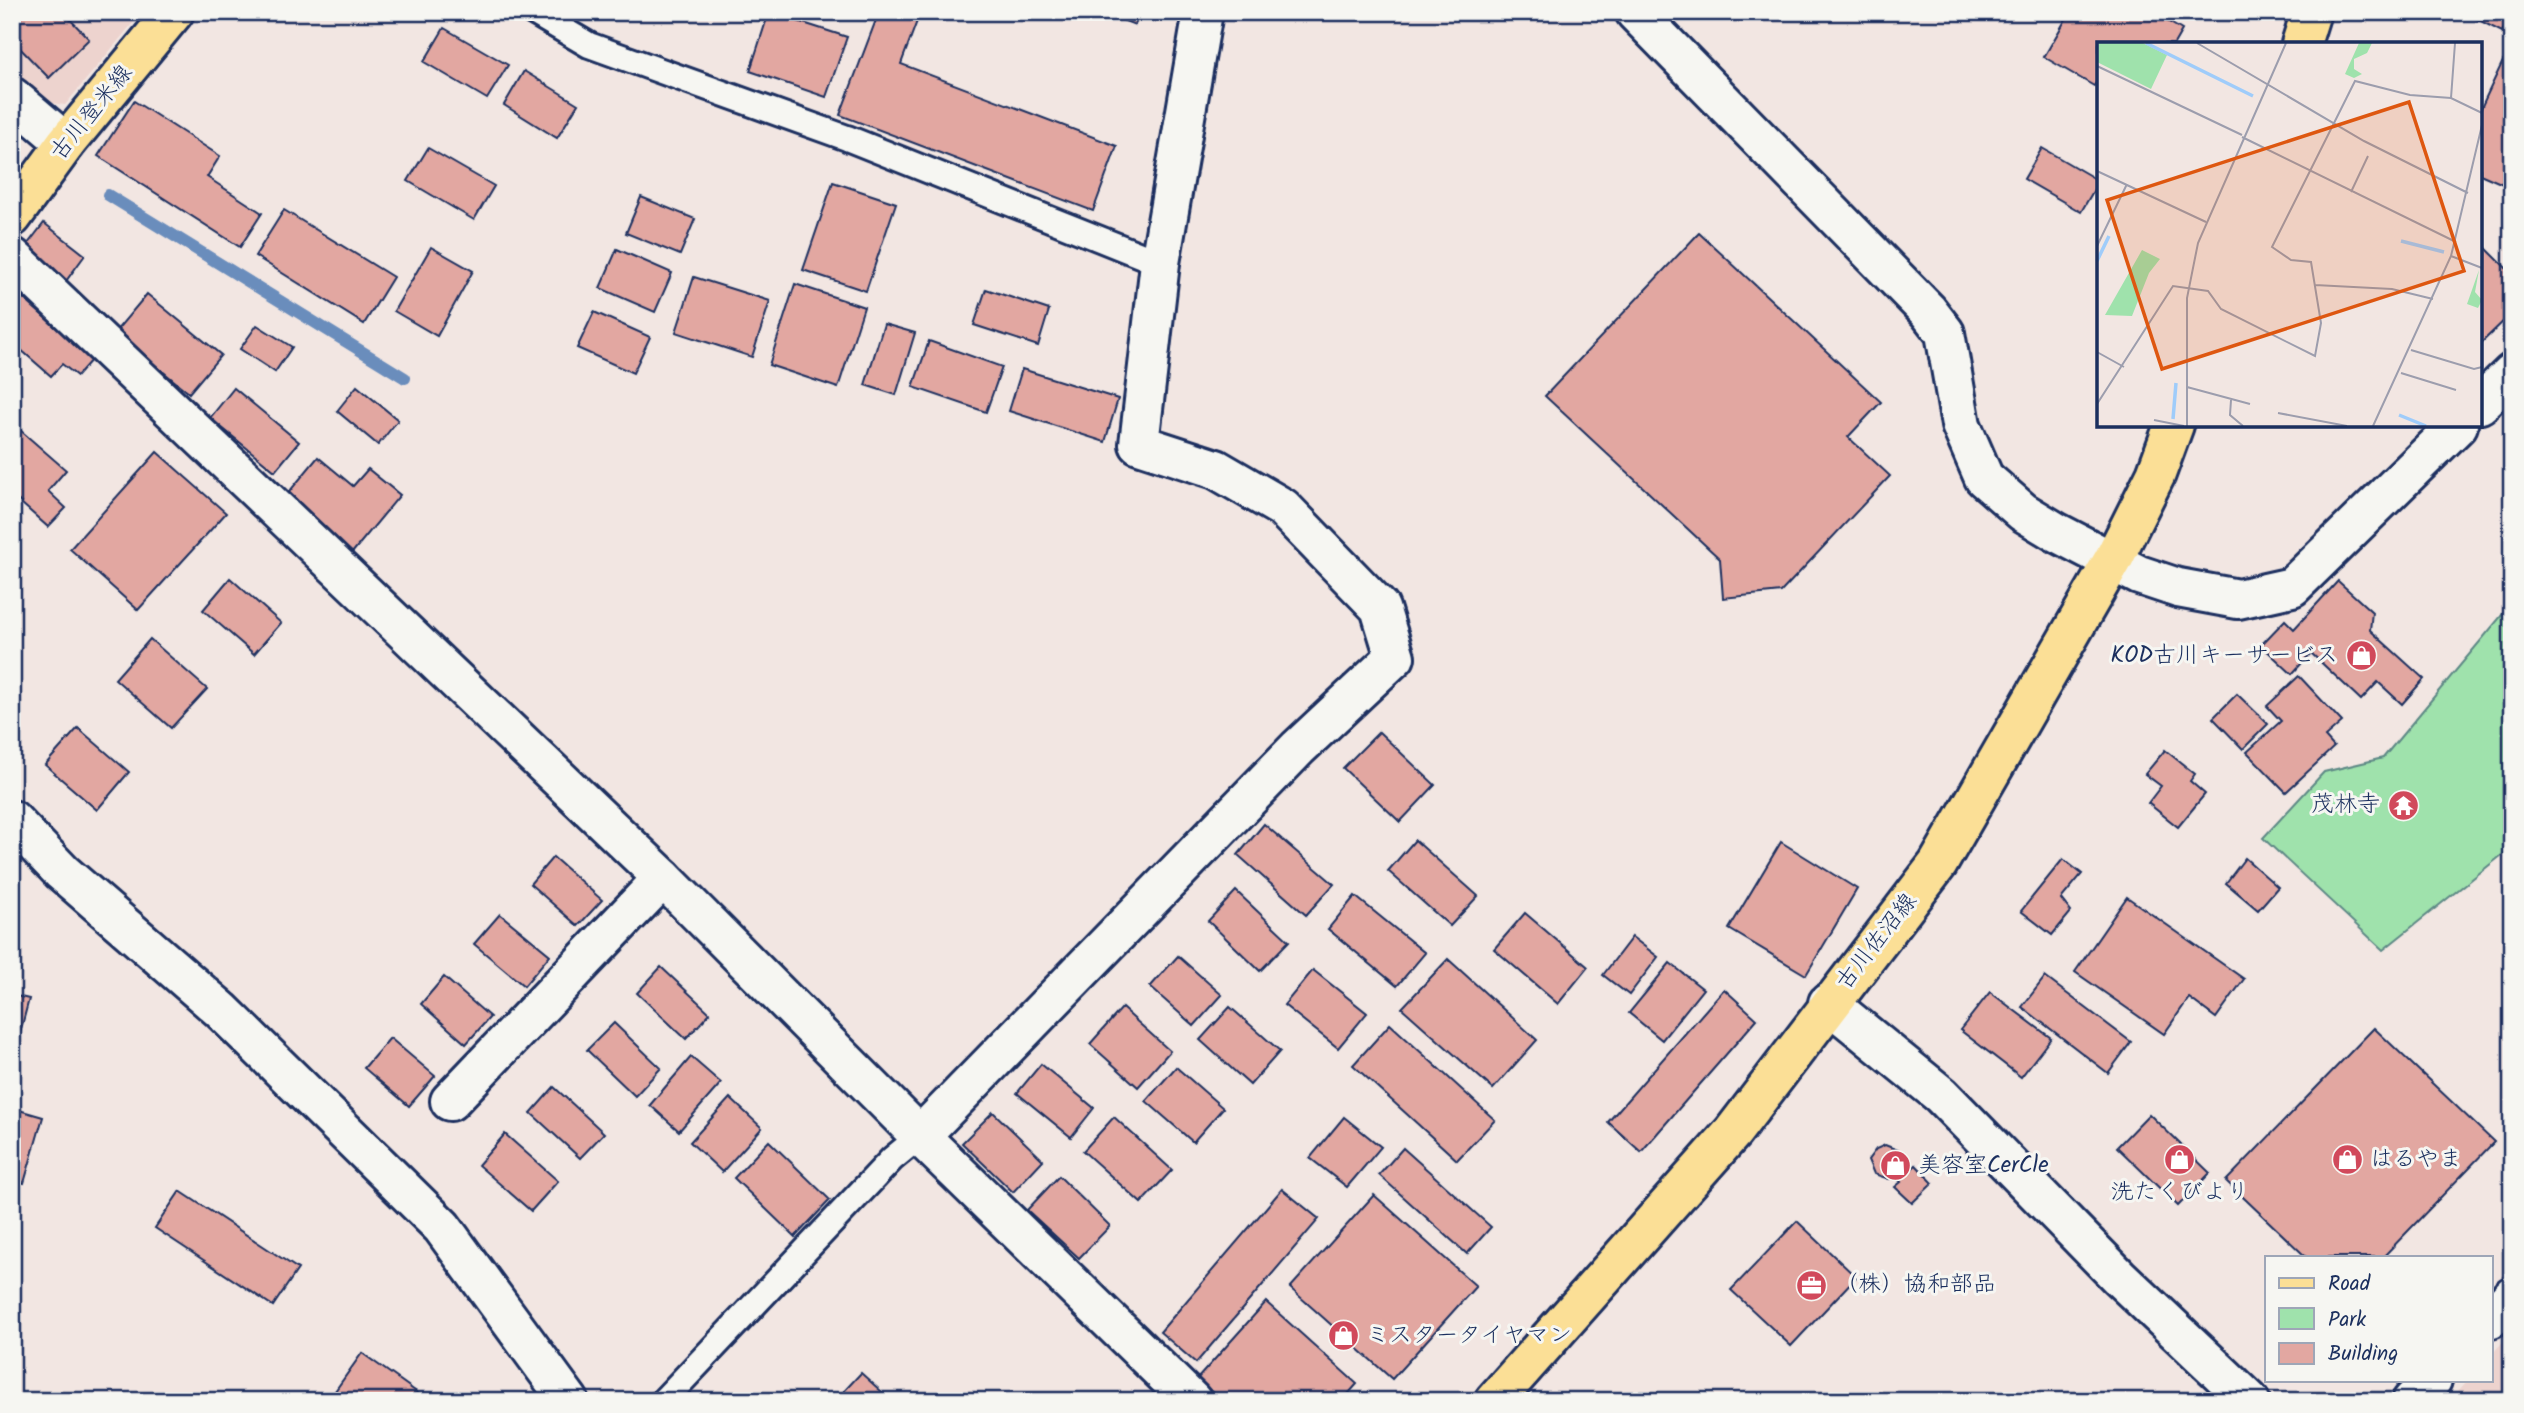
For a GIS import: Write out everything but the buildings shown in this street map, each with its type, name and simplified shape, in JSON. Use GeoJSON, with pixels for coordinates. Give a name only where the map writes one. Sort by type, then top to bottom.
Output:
{"type":"FeatureCollection","features":[{"type":"Feature","properties":{"kind":"main road","name":"古川登米線"},"geometry":{"type":"LineString","coordinates":[[12,217],[66,144],[174,12]]}},
{"type":"Feature","properties":{"kind":"main road"},"geometry":{"type":"LineString","coordinates":[[2302,42],[2311,12]]}},
{"type":"Feature","properties":{"kind":"main road","name":"古川佐沼線"},"geometry":{"type":"LineString","coordinates":[[1494,1401],[1733,1132],[1828,1003],[1938,863],[2113,560],[2156,474],[2173,427]]}},
{"type":"Feature","properties":{"kind":"street"},"geometry":{"type":"LineString","coordinates":[[920,1136],[1298,748],[1395,657],[1380,608],[1283,508],[1216,469],[1139,444],[1160,263],[1203,12]]}},
{"type":"Feature","properties":{"kind":"street"},"geometry":{"type":"LineString","coordinates":[[1635,12],[1928,311],[1945,333],[1961,425],[1984,478],[2023,512],[2139,575],[2178,588],[2238,599],[2292,587],[2456,427]]}},
{"type":"Feature","properties":{"kind":"street"},"geometry":{"type":"LineString","coordinates":[[12,97],[66,144]]}},
{"type":"Feature","properties":{"kind":"street"},"geometry":{"type":"LineString","coordinates":[[12,257],[663,878],[920,1136],[1192,1401]]}},
{"type":"Feature","properties":{"kind":"street"},"geometry":{"type":"LineString","coordinates":[[2482,402],[2512,373]]}},
{"type":"Feature","properties":{"kind":"street"},"geometry":{"type":"LineString","coordinates":[[12,820],[62,872],[221,1010],[442,1227],[569,1401]]}},
{"type":"Feature","properties":{"kind":"street"},"geometry":{"type":"LineString","coordinates":[[450,1101],[663,878]]}},
{"type":"Feature","properties":{"kind":"street"},"geometry":{"type":"LineString","coordinates":[[1828,1003],[1941,1095],[2119,1276],[2250,1401]]}},
{"type":"Feature","properties":{"kind":"street"},"geometry":{"type":"LineString","coordinates":[[2492,1317],[2512,1296]]}},
{"type":"Feature","properties":{"kind":"street"},"geometry":{"type":"LineString","coordinates":[[2412,1401],[2430,1382]]}},
{"type":"Feature","properties":{"kind":"lane"},"geometry":{"type":"LineString","coordinates":[[533,12],[589,45],[847,138],[1160,263]]}},
{"type":"Feature","properties":{"kind":"lane"},"geometry":{"type":"LineString","coordinates":[[663,1401],[892,1158],[920,1136]]}},
{"type":"Feature","properties":{"kind":"shaded area"},"geometry":{"type":"Polygon","coordinates":[[[12,12],[142,12],[65,105],[43,102],[12,78],[12,12]]]}},
{"type":"Feature","properties":{"kind":"shaded area"},"geometry":{"type":"Polygon","coordinates":[[[2512,1332],[2512,1401],[2449,1401],[2466,1382],[2492,1382],[2492,1354],[2512,1332]]]}},
{"type":"Feature","properties":{"kind":"green space","name":"茂林寺"},"geometry":{"type":"Polygon","coordinates":[[[2512,603],[2512,847],[2383,950],[2263,838],[2324,772],[2383,758],[2512,603]]]}},
{"type":"Feature","properties":{"kind":"waterway"},"geometry":{"type":"LineString","coordinates":[[12,137],[15,140]]}},
{"type":"Feature","properties":{"kind":"waterway"},"geometry":{"type":"LineString","coordinates":[[108,195],[405,378]]}},
{"type":"Feature","properties":{"kind":"place","name":"KOD古川キーサービス"},"geometry":{"type":"Point","coordinates":[2361,656]}},
{"type":"Feature","properties":{"kind":"place","name":"茂林寺"},"geometry":{"type":"Point","coordinates":[2403,805]}},
{"type":"Feature","properties":{"kind":"place","name":"洗たくびより"},"geometry":{"type":"Point","coordinates":[2180,1159]}},
{"type":"Feature","properties":{"kind":"place","name":"はるやま"},"geometry":{"type":"Point","coordinates":[2347,1160]}},
{"type":"Feature","properties":{"kind":"place","name":"美容室CerCle"},"geometry":{"type":"Point","coordinates":[1895,1166]}},
{"type":"Feature","properties":{"kind":"place","name":"（株）協和部品"},"geometry":{"type":"Point","coordinates":[1812,1285]}},
{"type":"Feature","properties":{"kind":"place","name":"ミスタータイヤマン"},"geometry":{"type":"Point","coordinates":[1343,1336]}}]}
